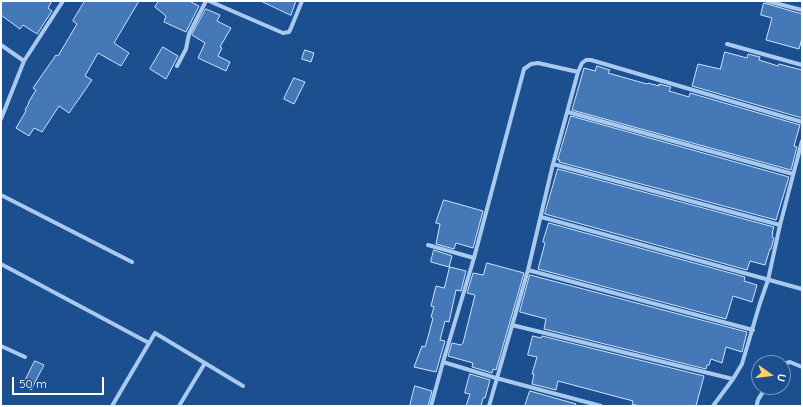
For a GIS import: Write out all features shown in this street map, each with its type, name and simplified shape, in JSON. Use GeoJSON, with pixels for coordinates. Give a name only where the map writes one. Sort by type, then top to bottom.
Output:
{"type":"FeatureCollection","features":[{"type":"Feature","properties":{"kind":"street"},"geometry":{"type":"LineString","coordinates":[[1,119],[24,61],[63,1]]}},
{"type":"Feature","properties":{"kind":"street"},"geometry":{"type":"LineString","coordinates":[[177,66],[186,49],[189,34],[206,1]]}},
{"type":"Feature","properties":{"kind":"street"},"geometry":{"type":"LineString","coordinates":[[209,1],[284,33],[289,32],[302,1]]}},
{"type":"Feature","properties":{"kind":"street"},"geometry":{"type":"LineString","coordinates":[[767,1],[802,10]]}},
{"type":"Feature","properties":{"kind":"street"},"geometry":{"type":"LineString","coordinates":[[727,44],[802,65]]}},
{"type":"Feature","properties":{"kind":"street"},"geometry":{"type":"LineString","coordinates":[[1,45],[24,61]]}},
{"type":"Feature","properties":{"kind":"street"},"geometry":{"type":"LineString","coordinates":[[489,406],[528,270],[540,217],[578,72],[582,63],[586,60],[591,60],[802,122]]}},
{"type":"Feature","properties":{"kind":"street"},"geometry":{"type":"LineString","coordinates":[[431,406],[474,258],[524,69],[531,64],[538,63],[578,72]]}},
{"type":"Feature","properties":{"kind":"street"},"geometry":{"type":"LineString","coordinates":[[568,112],[793,174]]}},
{"type":"Feature","properties":{"kind":"street"},"geometry":{"type":"LineString","coordinates":[[713,406],[742,364],[768,280],[780,225],[802,141]]}},
{"type":"Feature","properties":{"kind":"street"},"geometry":{"type":"LineString","coordinates":[[554,164],[780,225]]}},
{"type":"Feature","properties":{"kind":"street"},"geometry":{"type":"LineString","coordinates":[[1,195],[132,262]]}},
{"type":"Feature","properties":{"kind":"street"},"geometry":{"type":"LineString","coordinates":[[540,217],[802,289]]}},
{"type":"Feature","properties":{"kind":"street"},"geometry":{"type":"LineString","coordinates":[[428,245],[474,258]]}},
{"type":"Feature","properties":{"kind":"street"},"geometry":{"type":"LineString","coordinates":[[1,264],[149,343]]}},
{"type":"Feature","properties":{"kind":"street"},"geometry":{"type":"LineString","coordinates":[[528,270],[753,330]]}},
{"type":"Feature","properties":{"kind":"street"},"geometry":{"type":"LineString","coordinates":[[512,325],[733,379]]}},
{"type":"Feature","properties":{"kind":"street"},"geometry":{"type":"LineString","coordinates":[[112,406],[155,333],[243,386]]}},
{"type":"Feature","properties":{"kind":"street"},"geometry":{"type":"LineString","coordinates":[[1,346],[25,357]]}},
{"type":"Feature","properties":{"kind":"street"},"geometry":{"type":"LineString","coordinates":[[443,362],[601,406]]}},
{"type":"Feature","properties":{"kind":"street"},"geometry":{"type":"LineString","coordinates":[[791,362],[802,367]]}},
{"type":"Feature","properties":{"kind":"street"},"geometry":{"type":"LineString","coordinates":[[179,406],[205,363]]}},
{"type":"Feature","properties":{"kind":"street"},"geometry":{"type":"LineString","coordinates":[[758,406],[757,404],[762,395]]}},
{"type":"Feature","properties":{"kind":"building"},"geometry":{"type":"Polygon","coordinates":[[[1,1],[52,1],[48,8],[52,11],[37,34],[23,25],[20,29],[1,15],[1,1]]]}},
{"type":"Feature","properties":{"kind":"building"},"geometry":{"type":"Polygon","coordinates":[[[85,1],[139,1],[114,43],[129,53],[121,66],[98,53],[85,76],[92,80],[69,113],[59,106],[42,132],[34,128],[29,136],[16,128],[36,90],[33,88],[56,55],[58,56],[77,24],[73,21],[85,1]]]}},
{"type":"Feature","properties":{"kind":"building"},"geometry":{"type":"Polygon","coordinates":[[[159,1],[189,1],[199,6],[186,32],[164,22],[166,16],[155,7],[159,1]]]}},
{"type":"Feature","properties":{"kind":"building"},"geometry":{"type":"Polygon","coordinates":[[[261,1],[296,1],[291,15],[261,1]]]}},
{"type":"Feature","properties":{"kind":"building"},"geometry":{"type":"Polygon","coordinates":[[[764,3],[802,14],[802,38],[799,49],[766,40],[772,18],[761,15],[764,3]]]}},
{"type":"Feature","properties":{"kind":"building"},"geometry":{"type":"Polygon","coordinates":[[[206,9],[220,15],[217,21],[231,28],[220,47],[222,48],[218,56],[230,62],[226,71],[198,58],[205,43],[192,35],[206,9]]]}},
{"type":"Feature","properties":{"kind":"building"},"geometry":{"type":"Polygon","coordinates":[[[163,47],[178,56],[166,79],[150,69],[163,47]]]}},
{"type":"Feature","properties":{"kind":"building"},"geometry":{"type":"Polygon","coordinates":[[[305,50],[314,53],[311,62],[302,59],[305,50]]]}},
{"type":"Feature","properties":{"kind":"building"},"geometry":{"type":"Polygon","coordinates":[[[725,52],[747,58],[748,54],[760,57],[759,60],[778,66],[779,64],[802,70],[802,118],[692,86],[698,64],[720,69],[725,52]]]}},
{"type":"Feature","properties":{"kind":"building"},"geometry":{"type":"Polygon","coordinates":[[[597,66],[610,70],[608,73],[647,84],[659,86],[659,84],[671,87],[669,91],[689,97],[690,93],[800,125],[794,146],[797,147],[791,170],[572,110],[584,68],[595,71],[597,66]]]}},
{"type":"Feature","properties":{"kind":"building"},"geometry":{"type":"Polygon","coordinates":[[[294,78],[305,82],[294,104],[284,99],[294,78]]]}},
{"type":"Feature","properties":{"kind":"building"},"geometry":{"type":"Polygon","coordinates":[[[571,116],[789,177],[776,220],[559,162],[560,160],[558,160],[571,116]]]}},
{"type":"Feature","properties":{"kind":"building"},"geometry":{"type":"Polygon","coordinates":[[[558,169],[774,227],[772,237],[774,238],[765,265],[750,261],[747,270],[545,214],[558,169]]]}},
{"type":"Feature","properties":{"kind":"building"},"geometry":{"type":"Polygon","coordinates":[[[444,200],[483,211],[473,248],[456,243],[454,249],[436,244],[440,224],[436,223],[444,200]]]}},
{"type":"Feature","properties":{"kind":"building"},"geometry":{"type":"Polygon","coordinates":[[[549,223],[745,277],[744,281],[757,285],[752,302],[733,296],[726,319],[538,269],[545,243],[543,242],[549,223]]]}},
{"type":"Feature","properties":{"kind":"building"},"geometry":{"type":"Polygon","coordinates":[[[434,250],[452,256],[449,267],[431,262],[434,250]]]}},
{"type":"Feature","properties":{"kind":"building"},"geometry":{"type":"Polygon","coordinates":[[[487,263],[524,273],[496,370],[493,369],[492,373],[472,367],[473,363],[448,356],[452,343],[461,345],[463,343],[475,295],[467,293],[473,273],[483,275],[487,263]]]}},
{"type":"Feature","properties":{"kind":"building"},"geometry":{"type":"Polygon","coordinates":[[[450,267],[466,271],[461,291],[456,290],[449,322],[445,321],[440,340],[445,341],[436,372],[414,367],[422,346],[425,347],[428,337],[433,318],[431,317],[434,307],[431,306],[436,286],[444,288],[450,267]]]}},
{"type":"Feature","properties":{"kind":"building"},"geometry":{"type":"Polygon","coordinates":[[[530,275],[747,332],[742,352],[726,347],[722,363],[711,359],[706,369],[544,329],[546,319],[520,312],[530,275]]]}},
{"type":"Feature","properties":{"kind":"building"},"geometry":{"type":"Polygon","coordinates":[[[533,336],[541,338],[542,336],[704,376],[696,406],[639,406],[632,404],[633,401],[558,381],[556,390],[532,384],[534,374],[532,374],[537,357],[528,355],[533,336]]]}},
{"type":"Feature","properties":{"kind":"building"},"geometry":{"type":"Polygon","coordinates":[[[35,361],[44,365],[31,390],[23,385],[35,361]]]}},
{"type":"Feature","properties":{"kind":"building"},"geometry":{"type":"Polygon","coordinates":[[[470,374],[490,380],[481,406],[466,406],[470,394],[465,393],[470,374]]]}},
{"type":"Feature","properties":{"kind":"building"},"geometry":{"type":"Polygon","coordinates":[[[415,386],[432,391],[428,406],[410,406],[415,386]]]}},
{"type":"Feature","properties":{"kind":"building"},"geometry":{"type":"Polygon","coordinates":[[[530,391],[576,404],[575,406],[525,406],[530,391]]]}}]}
